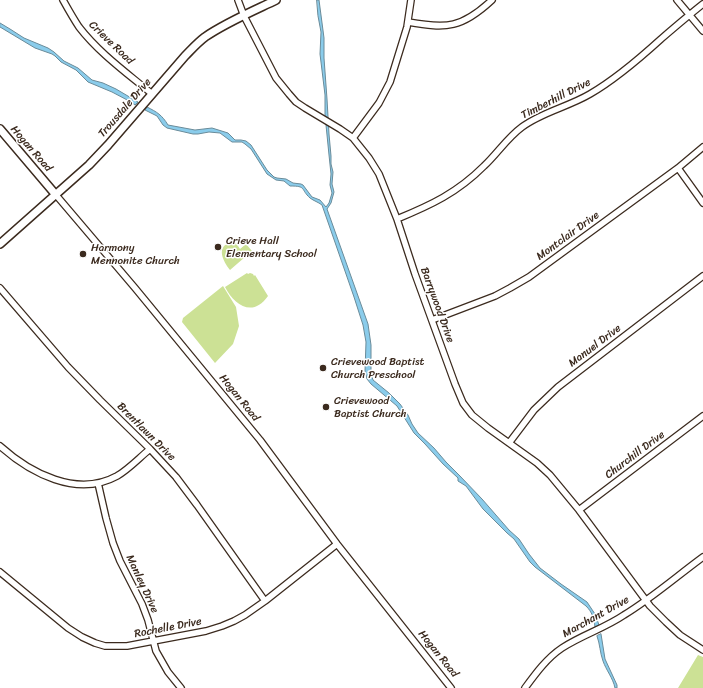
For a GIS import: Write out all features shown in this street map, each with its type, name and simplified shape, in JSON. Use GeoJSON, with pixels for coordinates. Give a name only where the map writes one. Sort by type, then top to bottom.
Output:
{"type":"FeatureCollection","features":[{"type":"Feature","properties":{"kind":"street","name":"Crieve Road"},"geometry":{"type":"LineString","coordinates":[[63,0],[79,26],[93,42],[115,63],[152,94]]}},
{"type":"Feature","properties":{"kind":"street","name":"Barrywood Drive"},"geometry":{"type":"LineString","coordinates":[[238,0],[244,16],[280,83],[296,102],[353,138],[369,158],[379,174],[397,219],[455,384],[466,408],[483,425],[509,442],[544,469],[579,510],[655,611],[671,627],[703,650]]}},
{"type":"Feature","properties":{"kind":"street","name":"Trousdale Drive"},"geometry":{"type":"LineString","coordinates":[[0,244],[88,165],[184,56],[199,42],[215,31],[276,0]]}},
{"type":"Feature","properties":{"kind":"street"},"geometry":{"type":"LineString","coordinates":[[353,138],[379,103],[388,88],[402,46],[408,22],[411,0]]}},
{"type":"Feature","properties":{"kind":"street"},"geometry":{"type":"LineString","coordinates":[[408,22],[431,26],[446,26],[454,24],[470,17],[492,0]]}},
{"type":"Feature","properties":{"kind":"street"},"geometry":{"type":"LineString","coordinates":[[677,0],[703,31]]}},
{"type":"Feature","properties":{"kind":"street","name":"Timberhill Drive"},"geometry":{"type":"LineString","coordinates":[[397,219],[428,206],[452,193],[483,167],[522,127],[545,114],[586,96],[606,83],[629,66],[703,4]]}},
{"type":"Feature","properties":{"kind":"street","name":"Hogan Road"},"geometry":{"type":"LineString","coordinates":[[0,129],[123,274],[260,440],[337,544],[451,688]]}},
{"type":"Feature","properties":{"kind":"street","name":"Montclair Drive"},"geometry":{"type":"LineString","coordinates":[[432,320],[495,296],[540,269],[678,168],[703,147]]}},
{"type":"Feature","properties":{"kind":"street"},"geometry":{"type":"LineString","coordinates":[[678,168],[703,203]]}},
{"type":"Feature","properties":{"kind":"street","name":"Manuel Drive"},"geometry":{"type":"LineString","coordinates":[[509,442],[534,410],[558,387],[703,276]]}},
{"type":"Feature","properties":{"kind":"street","name":"Brentlawn Drive"},"geometry":{"type":"LineString","coordinates":[[0,288],[68,366],[166,465],[265,601]]}},
{"type":"Feature","properties":{"kind":"street","name":"Churchill Drive"},"geometry":{"type":"LineString","coordinates":[[579,510],[703,416]]}},
{"type":"Feature","properties":{"kind":"street"},"geometry":{"type":"LineString","coordinates":[[0,446],[26,465],[53,478],[65,482],[90,485],[118,476],[150,449]]}},
{"type":"Feature","properties":{"kind":"street","name":"Manley Drive"},"geometry":{"type":"LineString","coordinates":[[98,483],[113,544],[142,604],[156,651],[170,676],[181,688]]}},
{"type":"Feature","properties":{"kind":"street","name":"Rochelle Drive"},"geometry":{"type":"LineString","coordinates":[[0,572],[68,628],[86,640],[110,647],[127,646],[206,631],[222,626],[245,615],[337,544]]}},
{"type":"Feature","properties":{"kind":"street","name":"Marchant Drive"},"geometry":{"type":"LineString","coordinates":[[526,688],[544,664],[562,648],[629,612],[703,557]]}},
{"type":"Feature","properties":{"kind":"green space"},"geometry":{"type":"Polygon","coordinates":[[[232,242],[236,243],[240,249],[246,244],[252,251],[230,270],[223,258],[222,250],[227,244],[232,242]]]}},
{"type":"Feature","properties":{"kind":"green space"},"geometry":{"type":"Polygon","coordinates":[[[247,273],[253,274],[254,276],[255,275],[268,296],[262,303],[250,308],[239,304],[233,299],[225,287],[247,273]]]}},
{"type":"Feature","properties":{"kind":"green space"},"geometry":{"type":"Polygon","coordinates":[[[223,286],[236,307],[239,326],[233,344],[215,363],[182,322],[183,318],[223,286]]]}},
{"type":"Feature","properties":{"kind":"green space"},"geometry":{"type":"Polygon","coordinates":[[[698,655],[703,657],[703,688],[678,688],[698,655]]]}},
{"type":"Feature","properties":{"kind":"water"},"geometry":{"type":"Polygon","coordinates":[[[317,0],[319,0],[324,38],[331,164],[333,172],[332,184],[334,192],[331,203],[327,209],[368,324],[371,345],[371,374],[373,380],[400,404],[418,433],[434,448],[519,539],[540,568],[587,602],[595,614],[599,625],[595,627],[592,615],[586,606],[530,562],[514,539],[483,509],[466,486],[458,481],[458,478],[414,433],[397,406],[367,379],[365,371],[366,342],[363,325],[322,205],[310,198],[301,187],[290,186],[284,181],[276,180],[267,174],[251,149],[242,142],[232,142],[220,133],[209,132],[193,134],[167,128],[157,116],[145,110],[147,107],[156,112],[168,125],[195,130],[212,128],[228,133],[235,140],[246,141],[251,145],[267,170],[274,177],[286,179],[293,183],[303,185],[312,197],[320,200],[326,207],[332,193],[330,185],[331,174],[325,115],[325,95],[320,54],[321,32],[317,0]]]}},
{"type":"Feature","properties":{"kind":"water"},"geometry":{"type":"Polygon","coordinates":[[[0,23],[24,38],[48,48],[64,61],[78,68],[92,80],[116,89],[138,102],[135,105],[112,92],[88,82],[76,70],[61,62],[52,54],[35,48],[0,27],[0,23]]]}},
{"type":"Feature","properties":{"kind":"water"},"geometry":{"type":"Polygon","coordinates":[[[601,634],[605,659],[617,688],[615,688],[602,658],[597,636],[601,634]]]}},
{"type":"Feature","properties":{"kind":"place","name":"Crieve Hall Elementary School"},"geometry":{"type":"Point","coordinates":[218,247]}},
{"type":"Feature","properties":{"kind":"place","name":"Harmony Mennonite Church"},"geometry":{"type":"Point","coordinates":[83,254]}},
{"type":"Feature","properties":{"kind":"place","name":"Crievewood Baptist Church Preschool"},"geometry":{"type":"Point","coordinates":[323,368]}},
{"type":"Feature","properties":{"kind":"place","name":"Crievewood Baptist Church"},"geometry":{"type":"Point","coordinates":[326,407]}}]}
